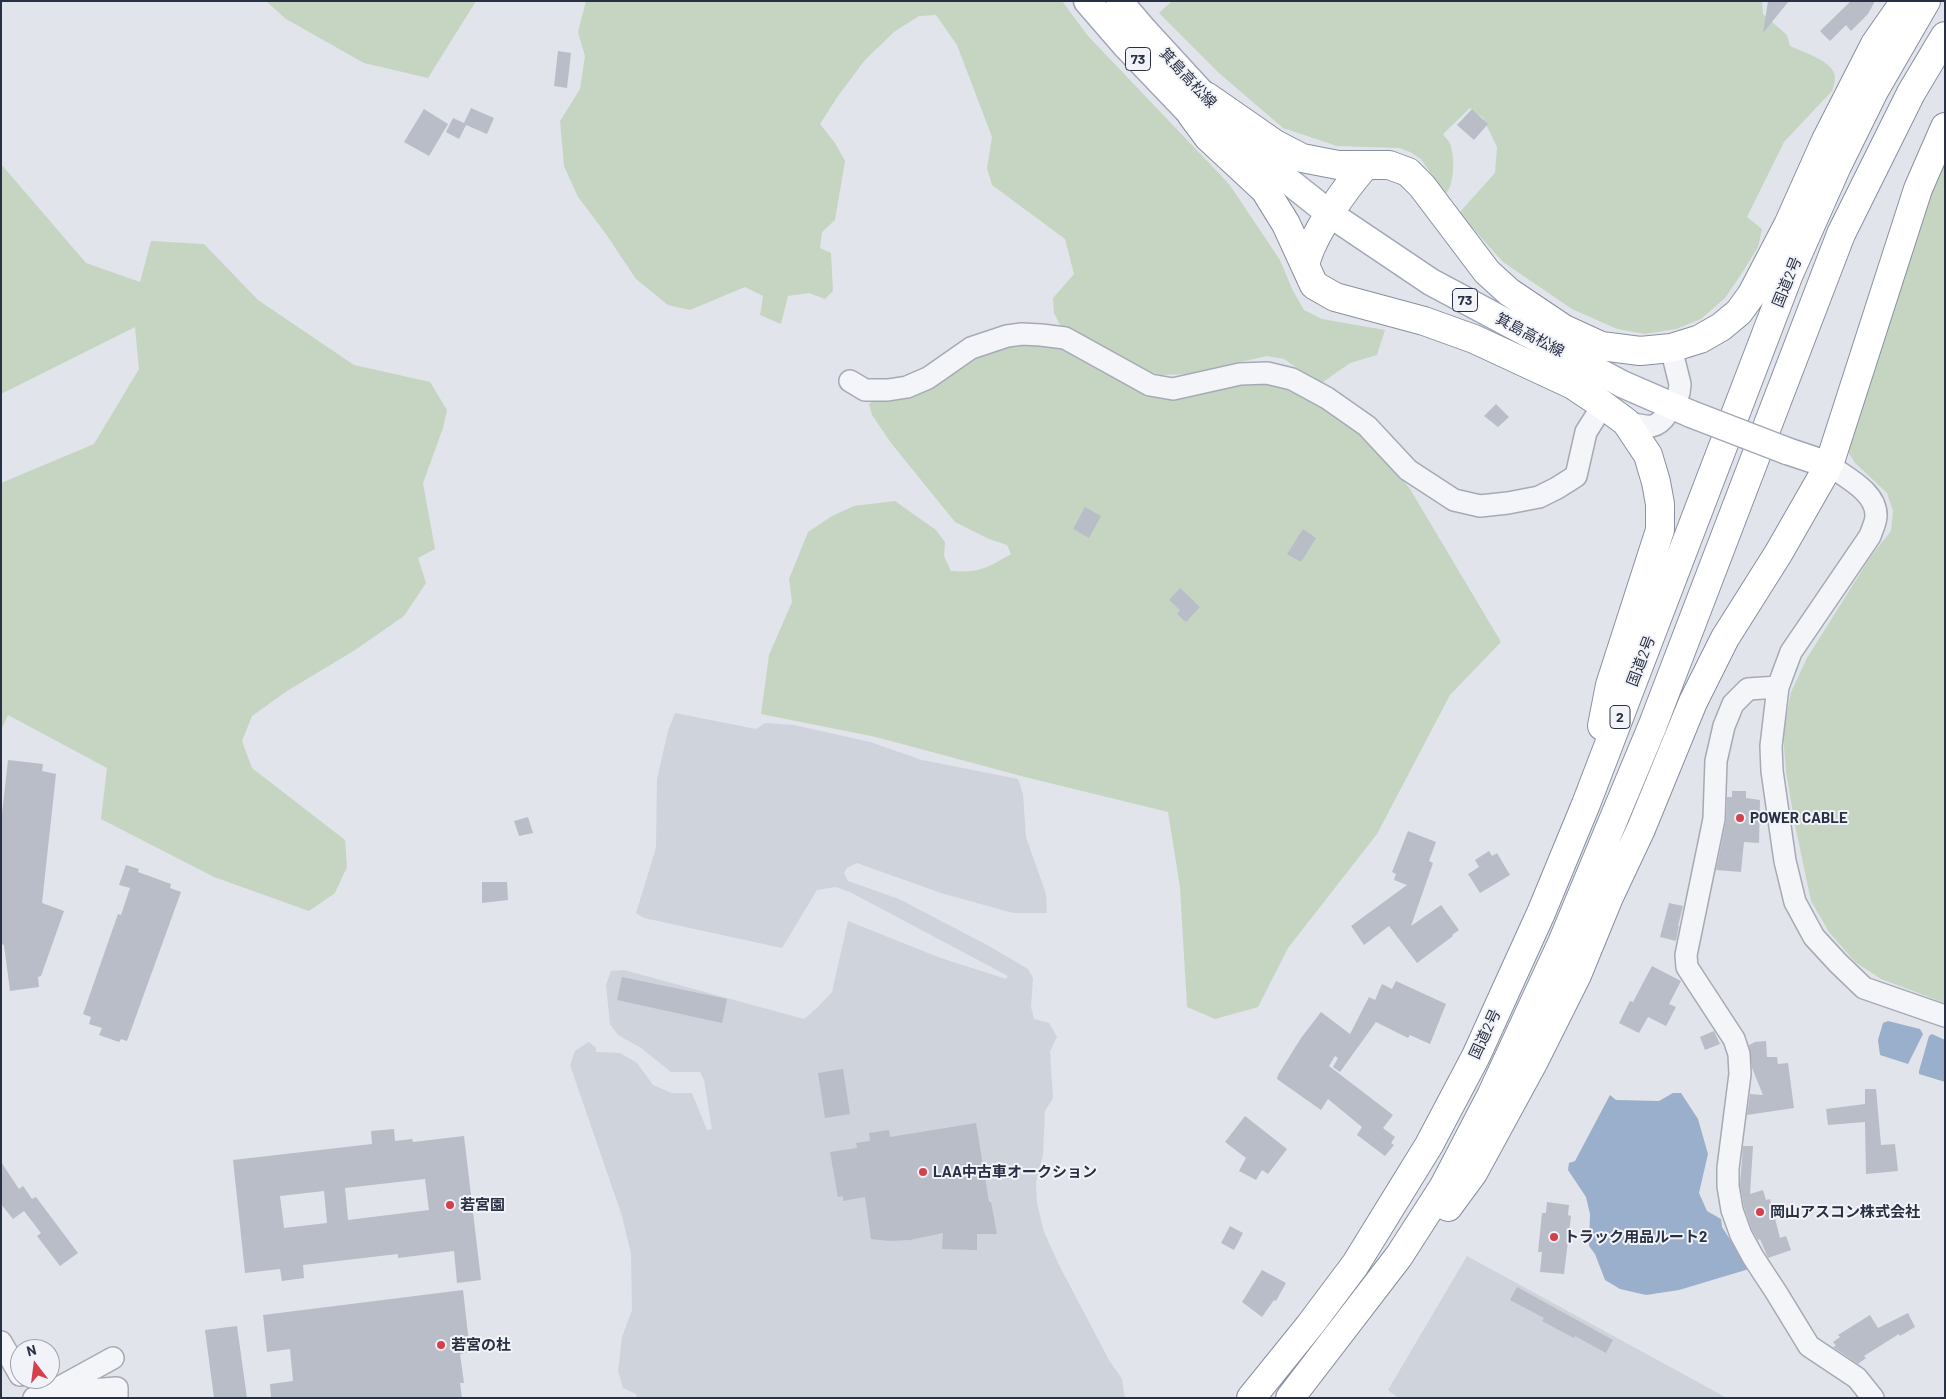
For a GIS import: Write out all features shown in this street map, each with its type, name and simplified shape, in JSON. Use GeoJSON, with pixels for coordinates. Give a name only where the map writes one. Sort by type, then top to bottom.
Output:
{"type":"FeatureCollection","features":[{"type":"Feature","properties":{"kind":"highway"},"geometry":{"type":"LineString","coordinates":[[1199,105],[1302,158],[1338,165],[1388,165],[1408,172],[1422,186],[1487,272],[1509,292],[1564,329],[1601,346],[1640,351],[1671,348],[1700,339],[1721,327],[1739,312],[1752,294],[1788,225],[1826,140],[1876,44],[1905,1]]}},
{"type":"Feature","properties":{"kind":"highway","name":"国道2号"},"geometry":{"type":"LineString","coordinates":[[1251,1398],[1310,1325],[1355,1265],[1430,1145],[1476,1056],[1537,922],[1586,804],[1789,274],[1837,166],[1870,99],[1926,1]]}},
{"type":"Feature","properties":{"kind":"highway","name":"2"},"geometry":{"type":"LineString","coordinates":[[1290,1398],[1399,1256],[1444,1186],[1491,1096],[1562,943],[1652,727],[1841,234],[1911,93],[1945,36]]}},
{"type":"Feature","properties":{"kind":"highway"},"geometry":{"type":"LineString","coordinates":[[1199,105],[1208,137],[1265,190],[1286,224],[1314,285],[1335,298],[1424,321],[1474,339],[1573,385],[1626,422],[1648,455],[1660,504],[1660,530],[1610,685],[1586,804]]}},
{"type":"Feature","properties":{"kind":"highway"},"geometry":{"type":"LineString","coordinates":[[1399,1256],[1440,1218],[1473,1173],[1534,1062],[1577,975],[1609,897],[1641,829],[1692,702],[1725,638],[1778,554],[1828,465],[1918,189],[1945,127]]}},
{"type":"Feature","properties":{"kind":"highway"},"geometry":{"type":"LineString","coordinates":[[1305,265],[1308,251],[1330,214],[1356,176],[1366,165]]}},
{"type":"Feature","properties":{"kind":"main road","name":"箕島高松線"},"geometry":{"type":"LineString","coordinates":[[1087,1],[1126,46],[1199,105],[1257,156],[1330,214],[1431,282],[1622,384],[1787,451],[1828,465]]}},
{"type":"Feature","properties":{"kind":"main road","name":"箕島高松線"},"geometry":{"type":"LineString","coordinates":[[1119,1],[1142,28],[1199,105]]}},
{"type":"Feature","properties":{"kind":"street"},"geometry":{"type":"LineString","coordinates":[[850,381],[865,390],[907,388],[928,378],[971,348],[989,341],[1022,334],[1065,338],[1150,385],[1174,389],[1240,374],[1267,373],[1292,378],[1328,398],[1367,426],[1408,470],[1454,500],[1480,506],[1508,503],[1539,496],[1557,488],[1576,476],[1586,432],[1603,405]]}},
{"type":"Feature","properties":{"kind":"street"},"geometry":{"type":"LineString","coordinates":[[1626,422],[1650,427],[1661,423],[1679,407],[1680,384],[1671,348]]}},
{"type":"Feature","properties":{"kind":"street"},"geometry":{"type":"LineString","coordinates":[[1828,465],[1864,491],[1874,503],[1876,517],[1870,536],[1791,652],[1778,687],[1771,746],[1772,771],[1785,861],[1795,902],[1814,937],[1864,988],[1945,1016]]}},
{"type":"Feature","properties":{"kind":"street"},"geometry":{"type":"LineString","coordinates":[[1778,687],[1748,689],[1733,704],[1724,726],[1716,762],[1714,819],[1686,955],[1687,967],[1734,1039],[1740,1054],[1740,1074],[1728,1168],[1728,1186],[1732,1210],[1741,1235],[1809,1346],[1857,1378],[1873,1398]]}},
{"type":"Feature","properties":{"kind":"street"},"geometry":{"type":"LineString","coordinates":[[1,1342],[10,1358]]}},
{"type":"Feature","properties":{"kind":"street"},"geometry":{"type":"LineString","coordinates":[[39,1396],[113,1358]]}},
{"type":"Feature","properties":{"kind":"street"},"geometry":{"type":"LineString","coordinates":[[39,1396],[117,1388],[118,1398]]}},
{"type":"Feature","properties":{"kind":"shaded area"},"geometry":{"type":"Polygon","coordinates":[[[675,713],[756,729],[765,723],[794,725],[870,742],[922,760],[1018,779],[1023,794],[1026,837],[1046,894],[1047,913],[1013,913],[941,893],[857,863],[847,868],[844,873],[848,881],[899,899],[989,946],[1028,969],[1033,978],[1031,1007],[1034,1019],[1049,1023],[1057,1037],[1050,1051],[1053,1098],[1045,1111],[1043,1154],[1036,1183],[1037,1203],[1044,1232],[1059,1265],[1109,1360],[1122,1379],[1125,1398],[637,1398],[636,1394],[623,1388],[618,1371],[622,1337],[632,1310],[631,1254],[622,1216],[570,1065],[575,1051],[589,1042],[596,1048],[596,1052],[620,1053],[637,1063],[653,1085],[672,1093],[692,1093],[707,1130],[712,1129],[704,1080],[700,1072],[671,1072],[641,1048],[618,1035],[610,1024],[606,985],[611,971],[624,970],[804,1019],[832,992],[848,921],[938,957],[1006,979],[1008,976],[850,892],[835,887],[817,890],[782,948],[644,918],[636,913],[656,848],[657,779],[668,731],[675,713]]]}},
{"type":"Feature","properties":{"kind":"shaded area"},"geometry":{"type":"Polygon","coordinates":[[[1467,1256],[1727,1398],[1398,1398],[1388,1390],[1467,1256]]]}},
{"type":"Feature","properties":{"kind":"green space"},"geometry":{"type":"Polygon","coordinates":[[[266,1],[476,1],[428,78],[364,63],[286,19],[266,1]]]}},
{"type":"Feature","properties":{"kind":"green space"},"geometry":{"type":"Polygon","coordinates":[[[586,1],[1062,1],[1088,36],[1229,184],[1280,260],[1293,291],[1304,310],[1322,319],[1385,330],[1377,355],[1350,363],[1320,384],[1284,359],[1267,356],[1187,374],[1161,375],[1130,366],[1061,327],[1054,313],[1053,298],[1074,274],[1065,239],[992,185],[987,168],[992,137],[957,45],[936,15],[919,16],[894,32],[865,60],[820,124],[835,143],[845,161],[835,220],[822,232],[820,248],[831,253],[833,291],[825,299],[809,293],[788,296],[781,324],[760,315],[763,296],[745,287],[690,310],[668,305],[636,279],[578,197],[564,166],[560,121],[580,89],[585,56],[578,32],[586,1]]]}},
{"type":"Feature","properties":{"kind":"green space"},"geometry":{"type":"Polygon","coordinates":[[[1172,1],[1762,1],[1763,14],[1787,35],[1790,46],[1826,63],[1834,73],[1835,81],[1832,91],[1784,142],[1747,217],[1762,229],[1758,247],[1725,298],[1701,319],[1676,329],[1645,334],[1617,329],[1572,309],[1503,262],[1459,213],[1495,173],[1497,147],[1483,118],[1470,108],[1443,134],[1452,149],[1453,163],[1451,184],[1445,194],[1421,159],[1410,152],[1399,148],[1337,146],[1283,128],[1219,73],[1159,13],[1172,1]]]}},
{"type":"Feature","properties":{"kind":"green space"},"geometry":{"type":"Polygon","coordinates":[[[1945,149],[1945,1003],[1881,979],[1855,962],[1829,932],[1811,901],[1786,772],[1783,735],[1791,692],[1807,658],[1871,556],[1891,531],[1893,511],[1887,493],[1855,463],[1848,452],[1846,440],[1945,149]]]}},
{"type":"Feature","properties":{"kind":"green space"},"geometry":{"type":"Polygon","coordinates":[[[1,164],[86,263],[140,282],[151,241],[204,244],[258,300],[354,365],[430,382],[447,410],[443,428],[423,483],[435,549],[418,558],[426,583],[404,616],[355,650],[287,691],[252,716],[242,741],[252,768],[345,840],[347,867],[335,893],[309,911],[214,877],[101,819],[107,768],[8,715],[1,730],[1,483],[94,444],[139,369],[135,327],[1,394],[1,164]]]}},
{"type":"Feature","properties":{"kind":"green space"},"geometry":{"type":"Polygon","coordinates":[[[1037,341],[1060,347],[1149,392],[1262,381],[1321,401],[1370,439],[1410,489],[1501,642],[1450,695],[1377,834],[1288,948],[1258,1007],[1215,1019],[1187,1007],[1180,887],[1168,812],[1025,777],[876,737],[761,714],[769,655],[792,602],[789,579],[808,532],[832,516],[854,506],[895,501],[936,530],[945,542],[944,556],[951,571],[976,570],[996,563],[1011,554],[1007,545],[989,539],[955,522],[891,443],[872,415],[869,404],[875,399],[993,347],[1037,341]]]}},
{"type":"Feature","properties":{"kind":"water"},"geometry":{"type":"Polygon","coordinates":[[[1888,1021],[1920,1029],[1923,1034],[1908,1064],[1880,1055],[1878,1040],[1883,1023],[1888,1021]]]}},
{"type":"Feature","properties":{"kind":"water"},"geometry":{"type":"Polygon","coordinates":[[[1932,1034],[1945,1040],[1945,1082],[1919,1074],[1929,1036],[1932,1034]]]}},
{"type":"Feature","properties":{"kind":"water"},"geometry":{"type":"Polygon","coordinates":[[[1673,1093],[1681,1093],[1698,1119],[1708,1154],[1699,1193],[1707,1211],[1721,1219],[1722,1227],[1749,1269],[1679,1290],[1646,1295],[1620,1289],[1605,1280],[1595,1254],[1589,1246],[1590,1214],[1586,1197],[1568,1170],[1569,1163],[1575,1161],[1610,1095],[1616,1100],[1659,1101],[1673,1093]]]}},
{"type":"Feature","properties":{"kind":"building"},"geometry":{"type":"Polygon","coordinates":[[[1768,1],[1789,1],[1763,33],[1768,1]]]}},
{"type":"Feature","properties":{"kind":"building"},"geometry":{"type":"Polygon","coordinates":[[[1851,1],[1875,1],[1868,14],[1851,31],[1846,25],[1830,41],[1820,31],[1851,1]]]}},
{"type":"Feature","properties":{"kind":"building"},"geometry":{"type":"Polygon","coordinates":[[[558,51],[571,53],[567,88],[554,86],[558,51]]]}},
{"type":"Feature","properties":{"kind":"building"},"geometry":{"type":"Polygon","coordinates":[[[471,108],[494,118],[487,134],[466,125],[459,139],[446,132],[453,118],[464,123],[471,108]]]}},
{"type":"Feature","properties":{"kind":"building"},"geometry":{"type":"Polygon","coordinates":[[[424,109],[448,124],[429,156],[404,142],[424,109]]]}},
{"type":"Feature","properties":{"kind":"building"},"geometry":{"type":"Polygon","coordinates":[[[1472,109],[1488,124],[1474,140],[1457,125],[1472,109]]]}},
{"type":"Feature","properties":{"kind":"building"},"geometry":{"type":"Polygon","coordinates":[[[1496,404],[1509,417],[1498,427],[1484,416],[1496,404]]]}},
{"type":"Feature","properties":{"kind":"building"},"geometry":{"type":"Polygon","coordinates":[[[1085,507],[1101,516],[1089,538],[1073,529],[1085,507]]]}},
{"type":"Feature","properties":{"kind":"building"},"geometry":{"type":"Polygon","coordinates":[[[1303,529],[1316,538],[1301,562],[1287,554],[1303,529]]]}},
{"type":"Feature","properties":{"kind":"building"},"geometry":{"type":"Polygon","coordinates":[[[1180,588],[1200,607],[1186,622],[1177,614],[1180,610],[1169,600],[1180,588]]]}},
{"type":"Feature","properties":{"kind":"building"},"geometry":{"type":"Polygon","coordinates":[[[8,760],[43,764],[42,771],[56,774],[42,903],[64,911],[41,976],[38,977],[39,987],[10,991],[4,945],[1,944],[1,823],[8,760]]]}},
{"type":"Feature","properties":{"kind":"building"},"geometry":{"type":"Polygon","coordinates":[[[1732,791],[1746,791],[1746,798],[1760,800],[1759,843],[1744,842],[1741,872],[1716,870],[1726,821],[1727,797],[1732,797],[1732,791]]]}},
{"type":"Feature","properties":{"kind":"building"},"geometry":{"type":"Polygon","coordinates":[[[528,817],[533,833],[519,836],[514,821],[528,817]]]}},
{"type":"Feature","properties":{"kind":"building"},"geometry":{"type":"Polygon","coordinates":[[[1408,831],[1436,842],[1429,861],[1433,863],[1411,926],[1441,905],[1459,930],[1417,963],[1389,926],[1364,945],[1351,926],[1407,885],[1394,880],[1396,874],[1392,872],[1408,831]]]}},
{"type":"Feature","properties":{"kind":"building"},"geometry":{"type":"Polygon","coordinates":[[[1489,851],[1492,856],[1497,853],[1510,875],[1480,893],[1468,874],[1479,867],[1475,860],[1489,851]]]}},
{"type":"Feature","properties":{"kind":"building"},"geometry":{"type":"Polygon","coordinates":[[[126,865],[139,869],[138,872],[171,884],[170,888],[181,892],[127,1041],[121,1039],[119,1042],[99,1035],[102,1028],[89,1024],[91,1017],[83,1014],[118,914],[121,915],[130,888],[119,885],[126,865]]]}},
{"type":"Feature","properties":{"kind":"building"},"geometry":{"type":"Polygon","coordinates":[[[482,882],[507,882],[508,900],[482,903],[482,882]]]}},
{"type":"Feature","properties":{"kind":"building"},"geometry":{"type":"Polygon","coordinates":[[[1669,903],[1683,906],[1676,941],[1660,937],[1669,903]]]}},
{"type":"Feature","properties":{"kind":"building"},"geometry":{"type":"Polygon","coordinates":[[[1652,966],[1681,981],[1669,1004],[1676,1007],[1666,1026],[1648,1017],[1639,1033],[1619,1023],[1630,1001],[1633,1002],[1652,966]]]}},
{"type":"Feature","properties":{"kind":"building"},"geometry":{"type":"Polygon","coordinates":[[[622,977],[727,999],[722,1023],[617,1000],[622,977]]]}},
{"type":"Feature","properties":{"kind":"building"},"geometry":{"type":"Polygon","coordinates":[[[1396,981],[1446,1004],[1430,1044],[1410,1035],[1408,1038],[1376,1022],[1340,1072],[1333,1067],[1338,1058],[1335,1056],[1329,1066],[1393,1115],[1383,1128],[1395,1137],[1391,1143],[1394,1145],[1385,1156],[1357,1135],[1362,1127],[1328,1099],[1321,1110],[1277,1079],[1301,1038],[1321,1012],[1350,1034],[1369,997],[1375,1000],[1382,984],[1392,989],[1396,981]]]}},
{"type":"Feature","properties":{"kind":"building"},"geometry":{"type":"Polygon","coordinates":[[[1714,1031],[1720,1044],[1705,1050],[1700,1037],[1714,1031]]]}},
{"type":"Feature","properties":{"kind":"building"},"geometry":{"type":"Polygon","coordinates":[[[1766,1041],[1767,1057],[1777,1057],[1778,1064],[1788,1063],[1794,1108],[1747,1115],[1750,1094],[1763,1095],[1752,1068],[1749,1045],[1755,1042],[1766,1041]]]}},
{"type":"Feature","properties":{"kind":"building"},"geometry":{"type":"Polygon","coordinates":[[[843,1069],[850,1114],[825,1118],[818,1073],[843,1069]]]}},
{"type":"Feature","properties":{"kind":"building"},"geometry":{"type":"Polygon","coordinates":[[[1865,1089],[1876,1089],[1881,1145],[1895,1144],[1898,1171],[1866,1174],[1865,1122],[1828,1125],[1826,1109],[1865,1104],[1865,1089]]]}},
{"type":"Feature","properties":{"kind":"building"},"geometry":{"type":"Polygon","coordinates":[[[1245,1116],[1287,1149],[1268,1174],[1262,1170],[1256,1180],[1239,1171],[1246,1158],[1225,1142],[1245,1116]]]}},
{"type":"Feature","properties":{"kind":"building","name":"LAA中古車オークション"},"geometry":{"type":"Polygon","coordinates":[[[976,1123],[989,1202],[991,1202],[997,1234],[977,1234],[977,1250],[942,1249],[943,1233],[910,1240],[889,1241],[871,1239],[865,1197],[843,1201],[843,1196],[838,1197],[830,1152],[857,1148],[856,1143],[870,1141],[869,1133],[889,1130],[890,1137],[976,1123]]]}},
{"type":"Feature","properties":{"kind":"building","name":"若宮園"},"geometry":{"type":"Polygon","coordinates":[[[394,1129],[395,1141],[412,1139],[413,1142],[464,1136],[481,1280],[457,1283],[454,1251],[398,1258],[398,1254],[303,1265],[304,1278],[282,1281],[280,1269],[245,1273],[233,1160],[372,1144],[371,1131],[394,1129]],[[425,1179],[345,1188],[348,1220],[429,1210],[425,1179]],[[324,1191],[280,1196],[284,1228],[327,1223],[324,1191]]]}},
{"type":"Feature","properties":{"kind":"building"},"geometry":{"type":"Polygon","coordinates":[[[1743,1146],[1753,1146],[1750,1194],[1763,1190],[1766,1200],[1770,1199],[1780,1238],[1786,1236],[1791,1250],[1768,1258],[1760,1239],[1758,1240],[1752,1230],[1744,1207],[1740,1185],[1743,1146]]]}},
{"type":"Feature","properties":{"kind":"building"},"geometry":{"type":"Polygon","coordinates":[[[1,1162],[19,1189],[23,1186],[32,1199],[36,1197],[78,1253],[60,1266],[37,1236],[41,1233],[24,1211],[13,1219],[1,1204],[1,1162]]]}},
{"type":"Feature","properties":{"kind":"building"},"geometry":{"type":"Polygon","coordinates":[[[1547,1202],[1569,1205],[1568,1215],[1571,1216],[1564,1274],[1540,1272],[1542,1252],[1538,1252],[1542,1213],[1546,1213],[1547,1202]]]}},
{"type":"Feature","properties":{"kind":"building"},"geometry":{"type":"Polygon","coordinates":[[[1230,1226],[1243,1233],[1234,1250],[1221,1243],[1230,1226]]]}},
{"type":"Feature","properties":{"kind":"building"},"geometry":{"type":"Polygon","coordinates":[[[1262,1270],[1286,1283],[1276,1301],[1274,1300],[1262,1317],[1242,1302],[1262,1270]]]}},
{"type":"Feature","properties":{"kind":"building"},"geometry":{"type":"Polygon","coordinates":[[[1517,1287],[1613,1340],[1606,1353],[1542,1321],[1544,1318],[1510,1300],[1517,1287]]]}},
{"type":"Feature","properties":{"kind":"building","name":"若宮の杜"},"geometry":{"type":"Polygon","coordinates":[[[463,1290],[470,1352],[460,1354],[464,1383],[460,1383],[462,1398],[271,1398],[270,1384],[293,1381],[290,1349],[267,1352],[263,1315],[463,1290]]]}},
{"type":"Feature","properties":{"kind":"building"},"geometry":{"type":"Polygon","coordinates":[[[1908,1313],[1915,1327],[1900,1336],[1899,1334],[1864,1356],[1866,1358],[1858,1364],[1833,1347],[1836,1346],[1833,1342],[1840,1337],[1838,1335],[1870,1315],[1878,1328],[1908,1313]]]}},
{"type":"Feature","properties":{"kind":"building"},"geometry":{"type":"Polygon","coordinates":[[[237,1326],[247,1398],[214,1398],[205,1330],[237,1326]]]}},
{"type":"Feature","properties":{"kind":"place","name":"POWER CABLE"},"geometry":{"type":"Point","coordinates":[1740,818]}},
{"type":"Feature","properties":{"kind":"place","name":"LAA中古車オークション"},"geometry":{"type":"Point","coordinates":[923,1172]}},
{"type":"Feature","properties":{"kind":"place","name":"若宮園"},"geometry":{"type":"Point","coordinates":[450,1205]}},
{"type":"Feature","properties":{"kind":"place","name":"岡山アスコン株式会社"},"geometry":{"type":"Point","coordinates":[1760,1212]}},
{"type":"Feature","properties":{"kind":"place","name":"トラック用品ルート2"},"geometry":{"type":"Point","coordinates":[1554,1237]}},
{"type":"Feature","properties":{"kind":"place","name":"若宮の杜"},"geometry":{"type":"Point","coordinates":[441,1345]}}]}
